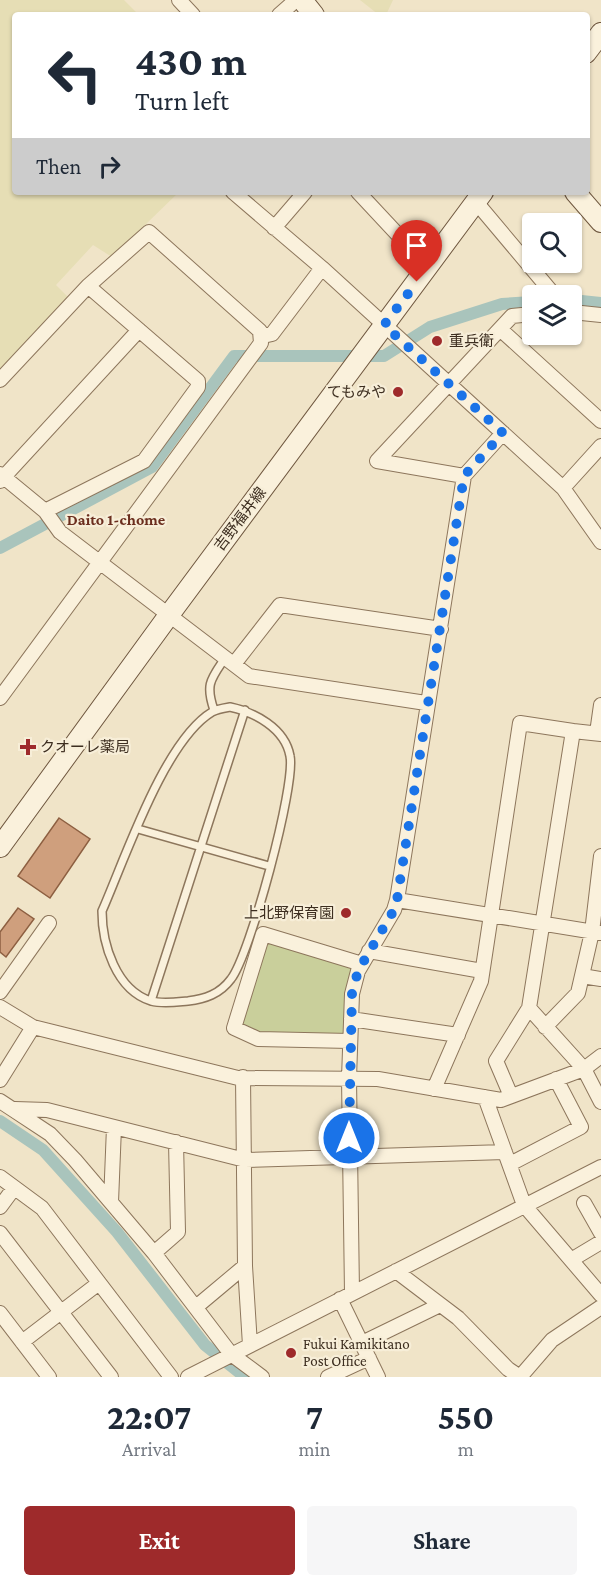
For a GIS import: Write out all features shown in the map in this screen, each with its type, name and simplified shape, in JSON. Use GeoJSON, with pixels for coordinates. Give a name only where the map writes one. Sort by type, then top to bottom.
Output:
{"type":"FeatureCollection","features":[{"type":"Feature","properties":{"kind":"main road"},"geometry":{"type":"LineString","coordinates":[[302,0],[312,12]]}},
{"type":"Feature","properties":{"kind":"main road"},"geometry":{"type":"LineString","coordinates":[[590,48],[601,33]]}},
{"type":"Feature","properties":{"kind":"main road","name":"吉野福井線"},"geometry":{"type":"LineString","coordinates":[[0,847],[428,267],[476,195]]}},
{"type":"Feature","properties":{"kind":"main road"},"geometry":{"type":"LineString","coordinates":[[578,195],[601,222]]}},
{"type":"Feature","properties":{"kind":"street"},"geometry":{"type":"LineString","coordinates":[[179,0],[190,12]]}},
{"type":"Feature","properties":{"kind":"street"},"geometry":{"type":"LineString","coordinates":[[282,12],[296,0]]}},
{"type":"Feature","properties":{"kind":"street"},"geometry":{"type":"LineString","coordinates":[[236,195],[322,268],[563,488],[601,542]]}},
{"type":"Feature","properties":{"kind":"street"},"geometry":{"type":"LineString","coordinates":[[274,228],[302,195]]}},
{"type":"Feature","properties":{"kind":"street"},"geometry":{"type":"LineString","coordinates":[[361,195],[428,267]]}},
{"type":"Feature","properties":{"kind":"street"},"geometry":{"type":"LineString","coordinates":[[476,195],[546,285]]}},
{"type":"Feature","properties":{"kind":"street"},"geometry":{"type":"LineString","coordinates":[[0,380],[88,286],[149,232],[263,336],[261,343],[0,698]]}},
{"type":"Feature","properties":{"kind":"street"},"geometry":{"type":"LineString","coordinates":[[263,336],[272,334],[322,268]]}},
{"type":"Feature","properties":{"kind":"street"},"geometry":{"type":"LineString","coordinates":[[45,511],[144,461],[198,387],[198,381],[88,286]]}},
{"type":"Feature","properties":{"kind":"street"},"geometry":{"type":"LineString","coordinates":[[582,313],[601,315]]}},
{"type":"Feature","properties":{"kind":"street"},"geometry":{"type":"LineString","coordinates":[[464,476],[377,461],[512,316],[522,315]]}},
{"type":"Feature","properties":{"kind":"street"},"geometry":{"type":"LineString","coordinates":[[500,329],[601,420]]}},
{"type":"Feature","properties":{"kind":"street"},"geometry":{"type":"LineString","coordinates":[[139,330],[1,478],[45,511],[60,532],[99,564],[249,676],[426,703]]}},
{"type":"Feature","properties":{"kind":"street"},"geometry":{"type":"LineString","coordinates":[[378,1377],[362,1343],[346,1296],[352,994],[362,964],[394,910],[397,900],[426,703],[441,629],[464,476],[503,433]]}},
{"type":"Feature","properties":{"kind":"street"},"geometry":{"type":"LineString","coordinates":[[563,488],[601,446]]}},
{"type":"Feature","properties":{"kind":"street"},"geometry":{"type":"LineString","coordinates":[[230,661],[280,605],[441,629]]}},
{"type":"Feature","properties":{"kind":"street"},"geometry":{"type":"LineString","coordinates":[[434,1089],[483,971],[520,723],[599,734],[601,705]]}},
{"type":"Feature","properties":{"kind":"street"},"geometry":{"type":"LineString","coordinates":[[511,1096],[496,1061],[529,1008],[573,731]]}},
{"type":"Feature","properties":{"kind":"street"},"geometry":{"type":"LineString","coordinates":[[545,1027],[578,993],[597,932],[600,865]]}},
{"type":"Feature","properties":{"kind":"street"},"geometry":{"type":"LineString","coordinates":[[397,900],[597,932]]}},
{"type":"Feature","properties":{"kind":"street"},"geometry":{"type":"LineString","coordinates":[[0,992],[50,923]]}},
{"type":"Feature","properties":{"kind":"street"},"geometry":{"type":"LineString","coordinates":[[350,1041],[258,1039],[234,1028],[263,934],[362,964]]}},
{"type":"Feature","properties":{"kind":"street"},"geometry":{"type":"LineString","coordinates":[[369,951],[483,971]]}},
{"type":"Feature","properties":{"kind":"street"},"geometry":{"type":"LineString","coordinates":[[582,976],[601,978]]}},
{"type":"Feature","properties":{"kind":"street"},"geometry":{"type":"LineString","coordinates":[[0,1007],[33,1027],[243,1077],[378,1079],[501,1100],[584,1069],[601,1056]]}},
{"type":"Feature","properties":{"kind":"street"},"geometry":{"type":"LineString","coordinates":[[529,1008],[584,1069],[601,1102]]}},
{"type":"Feature","properties":{"kind":"street"},"geometry":{"type":"LineString","coordinates":[[351,1019],[458,1035]]}},
{"type":"Feature","properties":{"kind":"street"},"geometry":{"type":"LineString","coordinates":[[0,1080],[33,1027]]}},
{"type":"Feature","properties":{"kind":"street"},"geometry":{"type":"LineString","coordinates":[[243,1077],[245,1266],[250,1345]]}},
{"type":"Feature","properties":{"kind":"street"},"geometry":{"type":"LineString","coordinates":[[15,1109],[47,1110],[245,1160],[507,1158],[581,1127],[556,1079]]}},
{"type":"Feature","properties":{"kind":"street"},"geometry":{"type":"LineString","coordinates":[[485,1097],[524,1205],[601,1295]]}},
{"type":"Feature","properties":{"kind":"street"},"geometry":{"type":"LineString","coordinates":[[0,1101],[51,1134],[154,1253],[196,1307],[228,1356],[262,1377]]}},
{"type":"Feature","properties":{"kind":"street"},"geometry":{"type":"LineString","coordinates":[[111,1202],[114,1127]]}},
{"type":"Feature","properties":{"kind":"street"},"geometry":{"type":"LineString","coordinates":[[154,1253],[178,1232],[176,1143]]}},
{"type":"Feature","properties":{"kind":"street"},"geometry":{"type":"LineString","coordinates":[[188,1377],[601,1167]]}},
{"type":"Feature","properties":{"kind":"street"},"geometry":{"type":"LineString","coordinates":[[0,1177],[42,1208],[171,1377]]}},
{"type":"Feature","properties":{"kind":"street"},"geometry":{"type":"LineString","coordinates":[[0,1207],[14,1188]]}},
{"type":"Feature","properties":{"kind":"street"},"geometry":{"type":"LineString","coordinates":[[584,1203],[601,1233]]}},
{"type":"Feature","properties":{"kind":"street"},"geometry":{"type":"LineString","coordinates":[[0,1233],[111,1377]]}},
{"type":"Feature","properties":{"kind":"street"},"geometry":{"type":"LineString","coordinates":[[571,1260],[601,1242]]}},
{"type":"Feature","properties":{"kind":"street"},"geometry":{"type":"LineString","coordinates":[[196,1307],[245,1266]]}},
{"type":"Feature","properties":{"kind":"street"},"geometry":{"type":"LineString","coordinates":[[396,1271],[458,1318],[508,1369],[520,1377],[552,1340],[601,1307]]}},
{"type":"Feature","properties":{"kind":"street"},"geometry":{"type":"LineString","coordinates":[[22,1342],[99,1283]]}},
{"type":"Feature","properties":{"kind":"street"},"geometry":{"type":"LineString","coordinates":[[362,1343],[440,1305]]}},
{"type":"Feature","properties":{"kind":"street"},"geometry":{"type":"LineString","coordinates":[[0,1313],[49,1377]]}},
{"type":"Feature","properties":{"kind":"street"},"geometry":{"type":"LineString","coordinates":[[328,1377],[369,1358]]}},
{"type":"Feature","properties":{"kind":"lane"},"geometry":{"type":"LineString","coordinates":[[214,710],[209,696],[209,683],[230,661]]}},
{"type":"Feature","properties":{"kind":"lane"},"geometry":{"type":"LineString","coordinates":[[230,707],[245,710],[269,724],[282,737],[290,755],[290,773],[256,919],[232,978],[219,992],[201,999],[151,1001],[126,985],[112,961],[102,924],[102,911],[162,774],[184,739],[214,710],[230,707]]}},
{"type":"Feature","properties":{"kind":"lane"},"geometry":{"type":"LineString","coordinates":[[151,1001],[245,710]]}},
{"type":"Feature","properties":{"kind":"lane"},"geometry":{"type":"LineString","coordinates":[[138,829],[269,866]]}},
{"type":"Feature","properties":{"kind":"shaded area"},"geometry":{"type":"Polygon","coordinates":[[[0,0],[124,0],[136,12],[12,12],[12,195],[176,195],[112,257],[93,245],[56,285],[73,302],[0,380],[0,0]]]}},
{"type":"Feature","properties":{"kind":"shaded area"},"geometry":{"type":"Polygon","coordinates":[[[360,0],[393,0],[387,12],[375,12],[360,0]]]}},
{"type":"Feature","properties":{"kind":"green space"},"geometry":{"type":"Polygon","coordinates":[[[268,935],[362,964],[350,1041],[264,1039],[234,1028],[268,935]]]}},
{"type":"Feature","properties":{"kind":"building"},"geometry":{"type":"Polygon","coordinates":[[[59,818],[90,839],[50,898],[18,876],[59,818]]]}},
{"type":"Feature","properties":{"kind":"building"},"geometry":{"type":"Polygon","coordinates":[[[18,908],[34,919],[6,957],[0,952],[0,932],[18,908]]]}},
{"type":"Feature","properties":{"kind":"waterway"},"geometry":{"type":"LineString","coordinates":[[582,301],[601,303]]}},
{"type":"Feature","properties":{"kind":"waterway"},"geometry":{"type":"LineString","coordinates":[[0,548],[152,467],[234,356],[384,356],[430,327],[502,304],[522,303]]}},
{"type":"Feature","properties":{"kind":"waterway"},"geometry":{"type":"LineString","coordinates":[[0,1121],[43,1150],[117,1232],[205,1345],[245,1377]]}},
{"type":"Feature","properties":{"kind":"place","name":"重兵衛"},"geometry":{"type":"Point","coordinates":[437,341]}},
{"type":"Feature","properties":{"kind":"place","name":"てもみや"},"geometry":{"type":"Point","coordinates":[398,392]}},
{"type":"Feature","properties":{"kind":"place","name":"クオーレ薬局"},"geometry":{"type":"Point","coordinates":[28,747]}},
{"type":"Feature","properties":{"kind":"place","name":"上北野保育園"},"geometry":{"type":"Point","coordinates":[346,913]}},
{"type":"Feature","properties":{"kind":"place","name":"Fukui Kamikitano Post Office"},"geometry":{"type":"Point","coordinates":[291,1353]}},
{"type":"Feature","properties":{"kind":"district","name":"Daito 1-chome"},"geometry":{"type":"Point","coordinates":[116,519]}},
{"type":"Feature","properties":{"kind":"route"},"geometry":{"type":"LineString","coordinates":[[349,1138],[352,994],[358,971],[394,910],[397,900],[426,703],[441,629],[464,476],[503,433],[384,325],[417,282]]}}]}
